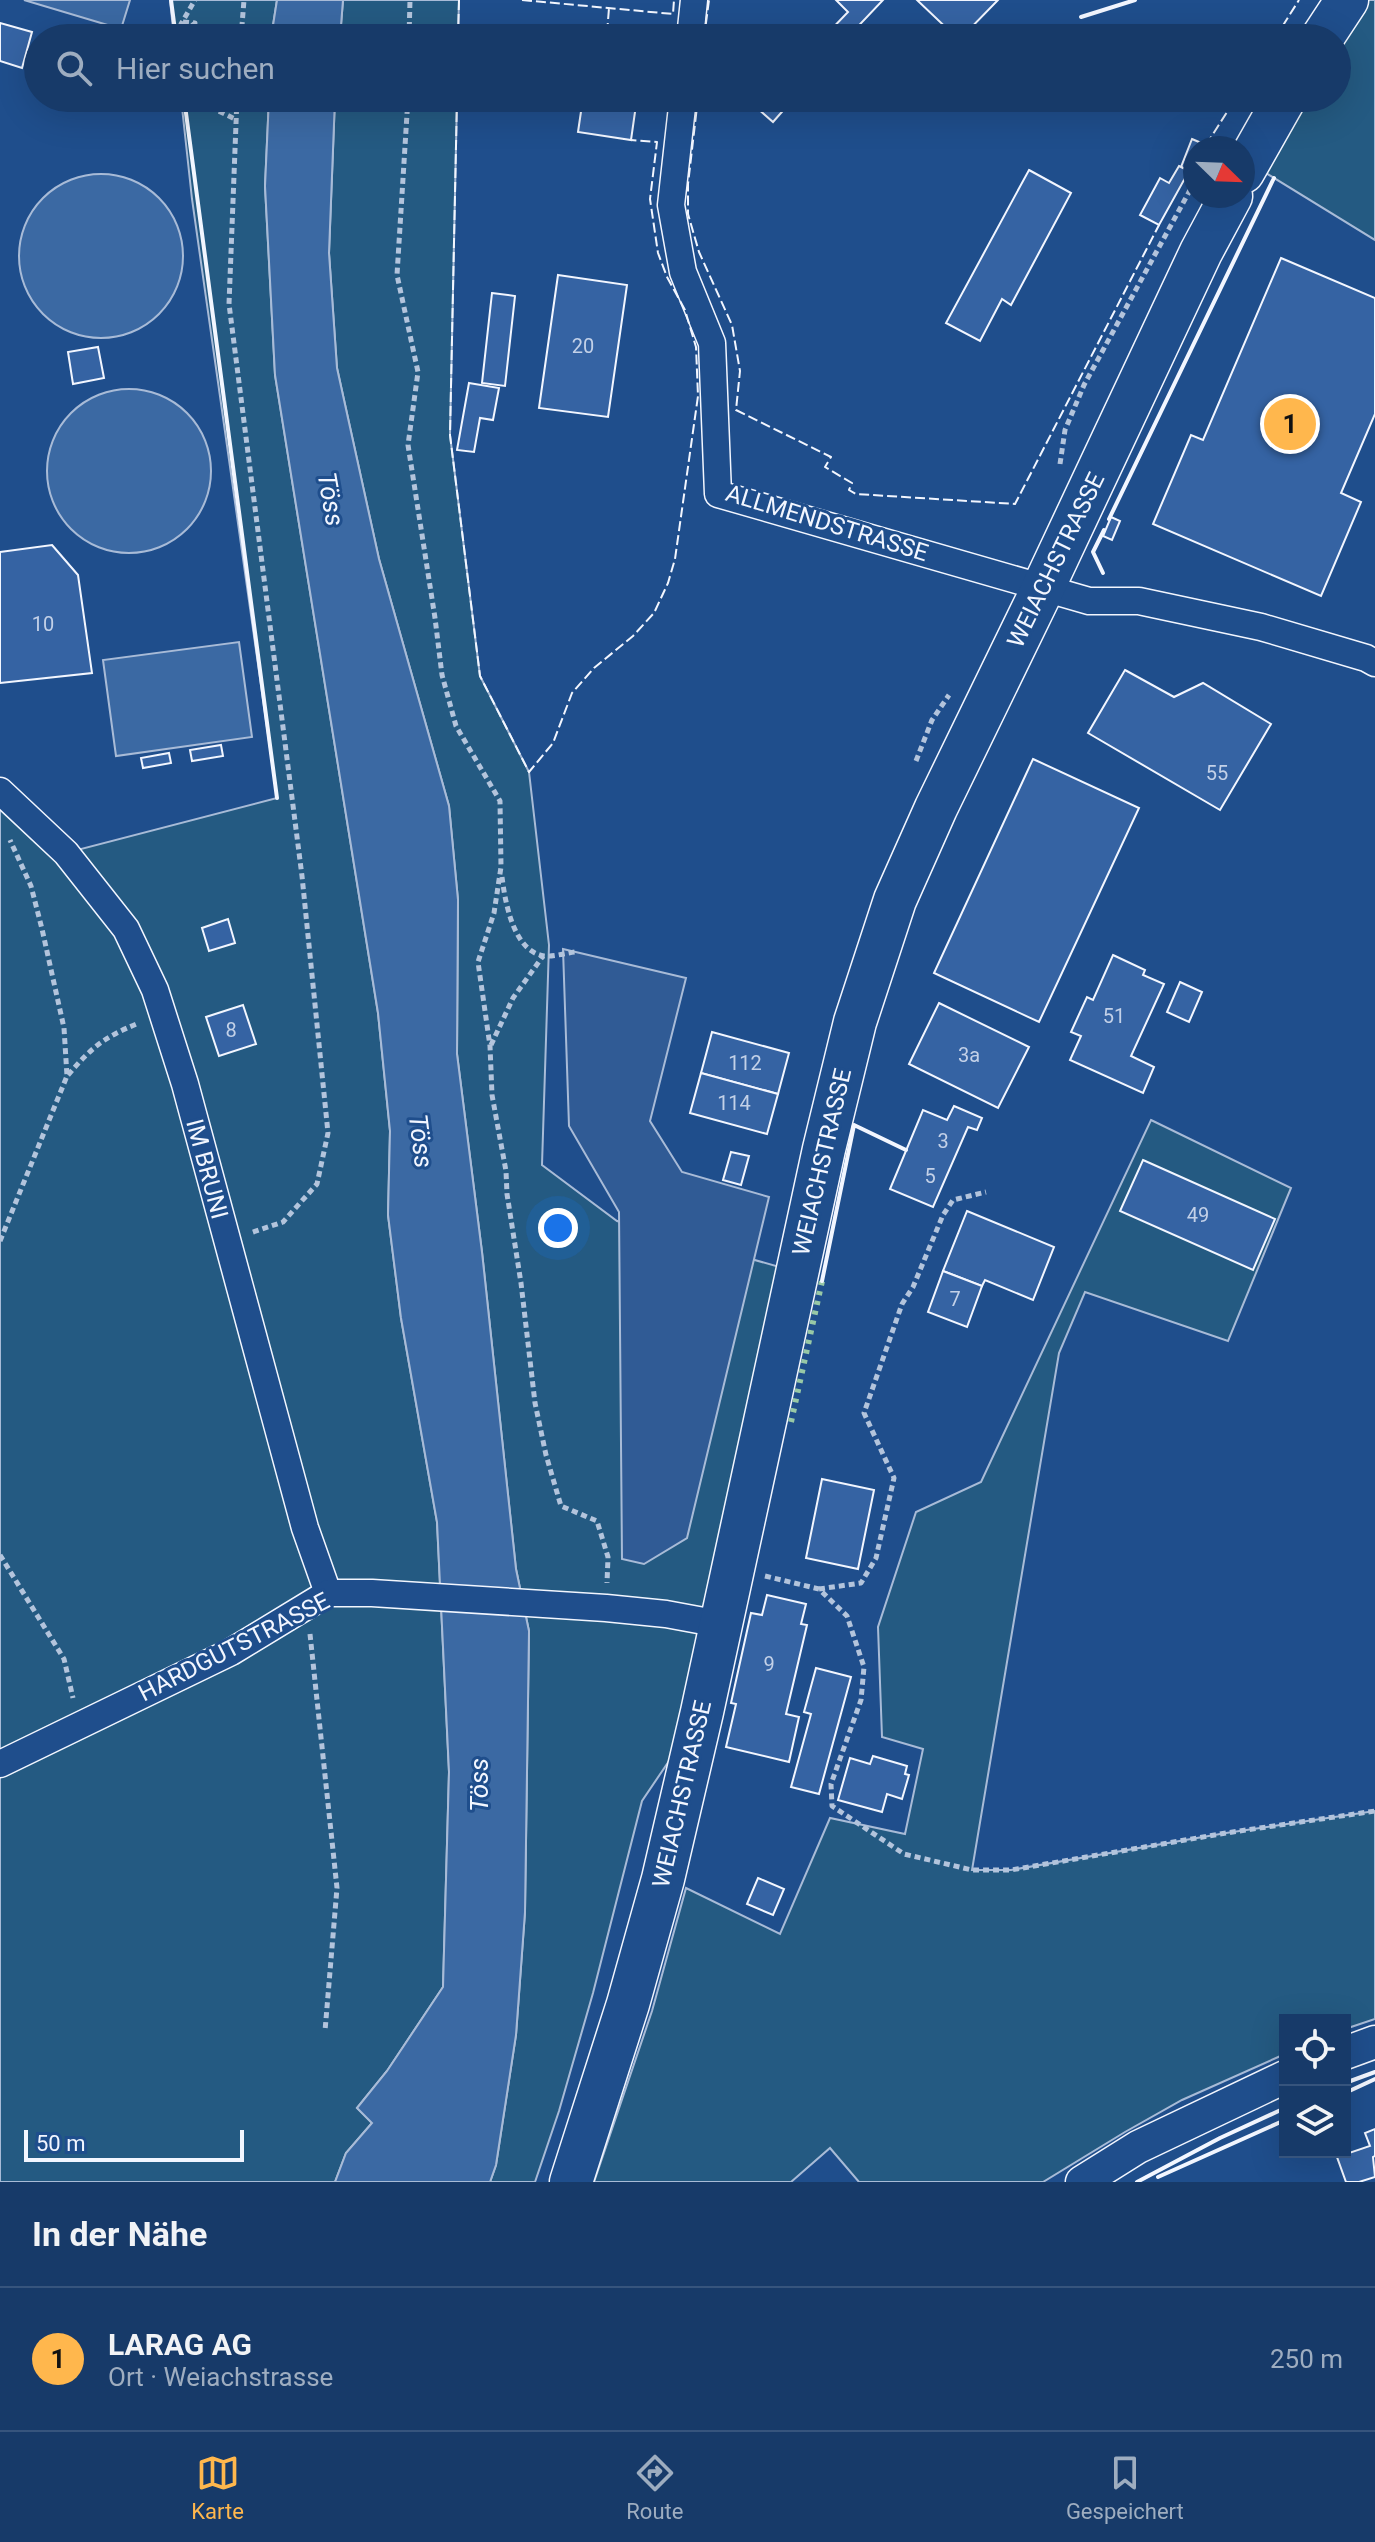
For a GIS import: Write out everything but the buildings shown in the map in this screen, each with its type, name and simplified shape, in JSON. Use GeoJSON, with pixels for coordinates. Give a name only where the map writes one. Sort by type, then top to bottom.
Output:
{"type":"FeatureCollection","features":[{"type":"Feature","properties":{"kind":"main road"},"geometry":{"type":"LineString","coordinates":[[1331,24],[1347,0]]}},
{"type":"Feature","properties":{"kind":"main road"},"geometry":{"type":"LineString","coordinates":[[1255,151],[1277,112]]}},
{"type":"Feature","properties":{"kind":"main road","name":"WEIACHSTRASSE"},"geometry":{"type":"LineString","coordinates":[[571,2182],[647,1941],[682,1801],[824,1149],[855,1022],[895,900],[936,808],[1225,208]]}},
{"type":"Feature","properties":{"kind":"street"},"geometry":{"type":"LineString","coordinates":[[691,24],[694,0]]}},
{"type":"Feature","properties":{"kind":"street","name":"ALLMENDSTRASSE"},"geometry":{"type":"LineString","coordinates":[[681,112],[671,205],[683,272],[712,343],[718,494],[1043,588]]}},
{"type":"Feature","properties":{"kind":"street"},"geometry":{"type":"LineString","coordinates":[[1043,588],[1089,601],[1139,601],[1261,627],[1375,663]]}},
{"type":"Feature","properties":{"kind":"street","name":"IM BRUNI"},"geometry":{"type":"LineString","coordinates":[[0,791],[66,853],[126,929],[155,990],[185,1084],[305,1528],[328,1593]]}},
{"type":"Feature","properties":{"kind":"street","name":"HARDGUTSTRASSE"},"geometry":{"type":"LineString","coordinates":[[0,1764],[231,1652],[328,1593],[601,1607],[720,1624]]}},
{"type":"Feature","properties":{"kind":"street"},"geometry":{"type":"LineString","coordinates":[[1351,2051],[1375,2042]]}},
{"type":"Feature","properties":{"kind":"street"},"geometry":{"type":"LineString","coordinates":[[1082,2182],[1138,2147],[1279,2080]]}},
{"type":"Feature","properties":{"kind":"path"},"geometry":{"type":"LineString","coordinates":[[181,24],[195,0]]}},
{"type":"Feature","properties":{"kind":"path"},"geometry":{"type":"LineString","coordinates":[[242,24],[244,0]]}},
{"type":"Feature","properties":{"kind":"path"},"geometry":{"type":"LineString","coordinates":[[409,24],[410,0]]}},
{"type":"Feature","properties":{"kind":"path"},"geometry":{"type":"LineString","coordinates":[[221,112],[235,119]]}},
{"type":"Feature","properties":{"kind":"path"},"geometry":{"type":"LineString","coordinates":[[226,1240],[283,1222],[317,1184],[328,1133],[302,876],[229,304],[236,112]]}},
{"type":"Feature","properties":{"kind":"path"},"geometry":{"type":"LineString","coordinates":[[407,112],[397,275],[418,372],[408,445],[442,675],[456,726],[500,801],[505,905],[522,944],[543,956],[575,952]]}},
{"type":"Feature","properties":{"kind":"path"},"geometry":{"type":"LineString","coordinates":[[23,811],[10,840],[31,886],[42,929],[64,1028],[67,1076]]}},
{"type":"Feature","properties":{"kind":"path"},"geometry":{"type":"LineString","coordinates":[[501,867],[494,913],[478,962],[490,1046],[492,1095],[506,1171],[538,1416],[546,1455],[561,1506],[597,1521],[601,1530],[608,1557],[601,1607]]}},
{"type":"Feature","properties":{"kind":"path"},"geometry":{"type":"LineString","coordinates":[[490,1046],[513,998],[543,956]]}},
{"type":"Feature","properties":{"kind":"path"},"geometry":{"type":"LineString","coordinates":[[0,1241],[67,1076],[92,1047],[117,1031],[163,1012]]}},
{"type":"Feature","properties":{"kind":"path"},"geometry":{"type":"LineString","coordinates":[[733,1568],[819,1589],[861,1583],[876,1558],[894,1478],[864,1413],[902,1304],[913,1287],[943,1215],[953,1200],[986,1192]]}},
{"type":"Feature","properties":{"kind":"path"},"geometry":{"type":"LineString","coordinates":[[0,1555],[64,1659],[79,1725]]}},
{"type":"Feature","properties":{"kind":"path"},"geometry":{"type":"LineString","coordinates":[[819,1589],[847,1616],[864,1667],[861,1700],[831,1784],[832,1806],[904,1854],[972,1870],[1011,1870],[1375,1811]]}},
{"type":"Feature","properties":{"kind":"path"},"geometry":{"type":"LineString","coordinates":[[303,1610],[311,1640],[337,1888],[325,2031]]}},
{"type":"Feature","properties":{"kind":"shaded area"},"geometry":{"type":"Polygon","coordinates":[[[170,0],[277,0],[273,24],[173,24],[170,0]]]}},
{"type":"Feature","properties":{"kind":"shaded area"},"geometry":{"type":"Polygon","coordinates":[[[343,0],[459,0],[458,24],[341,24],[343,0]]]}},
{"type":"Feature","properties":{"kind":"shaded area"},"geometry":{"type":"Polygon","coordinates":[[[1347,0],[1375,0],[1375,240],[1255,166],[1255,150],[1277,112],[1351,112],[1351,24],[1341,24],[1347,0]]]}},
{"type":"Feature","properties":{"kind":"shaded area"},"geometry":{"type":"Polygon","coordinates":[[[183,112],[268,112],[265,186],[275,375],[378,1013],[390,1131],[388,1215],[401,1318],[437,1522],[449,1772],[443,1987],[387,2071],[357,2108],[372,2123],[346,2153],[335,2182],[0,2182],[0,791],[66,853],[277,798],[192,199],[183,112]]]}},
{"type":"Feature","properties":{"kind":"shaded area"},"geometry":{"type":"Polygon","coordinates":[[[334,112],[457,112],[450,435],[480,676],[529,772],[549,945],[542,1165],[617,1221],[797,1272],[702,1712],[642,1801],[593,1993],[535,2182],[490,2182],[496,2165],[516,2035],[525,1912],[529,1631],[516,1569],[457,1054],[458,900],[449,806],[379,559],[337,368],[329,253],[334,112]]]}},
{"type":"Feature","properties":{"kind":"shaded area"},"geometry":{"type":"Polygon","coordinates":[[[563,949],[686,978],[650,1121],[682,1172],[769,1197],[687,1538],[644,1564],[622,1559],[619,1212],[569,1126],[563,949]]]}},
{"type":"Feature","properties":{"kind":"shaded area"},"geometry":{"type":"Polygon","coordinates":[[[1151,1120],[1291,1188],[1228,1341],[1085,1292],[1059,1353],[972,1870],[1011,1870],[1375,1811],[1375,2019],[1351,2027],[1351,2014],[1279,2014],[1279,2057],[1182,2100],[1043,2182],[859,2182],[830,2148],[791,2182],[594,2182],[652,2011],[686,1888],[780,1934],[830,1818],[905,1834],[923,1749],[882,1737],[878,1627],[916,1512],[981,1482],[1151,1120]]]}},
{"type":"Feature","properties":{"kind":"water"},"geometry":{"type":"Polygon","coordinates":[[[24,0],[130,0],[123,24],[104,24],[24,0]]]}},
{"type":"Feature","properties":{"kind":"water"},"geometry":{"type":"Polygon","coordinates":[[[277,0],[343,0],[341,24],[273,24],[277,0]]]}},
{"type":"Feature","properties":{"kind":"water","name":"Töss"},"geometry":{"type":"Polygon","coordinates":[[[268,112],[334,112],[329,253],[337,368],[379,559],[449,806],[458,900],[457,1054],[516,1569],[529,1631],[525,1912],[516,2035],[496,2165],[490,2182],[335,2182],[346,2153],[372,2123],[357,2108],[387,2071],[443,1987],[449,1772],[437,1522],[401,1318],[388,1215],[390,1131],[378,1013],[275,375],[265,186],[268,112]]]}},
{"type":"Feature","properties":{"kind":"water"},"geometry":{"type":"Polygon","coordinates":[[[101,174],[132,180],[159,198],[177,225],[183,256],[177,287],[159,314],[132,332],[101,338],[70,332],[43,314],[25,287],[19,256],[25,225],[43,198],[70,180],[101,174]]]}},
{"type":"Feature","properties":{"kind":"water"},"geometry":{"type":"Polygon","coordinates":[[[129,389],[160,395],[187,413],[205,440],[211,471],[205,502],[187,529],[160,547],[129,553],[98,547],[71,529],[53,502],[47,471],[53,440],[71,413],[98,395],[129,389]]]}},
{"type":"Feature","properties":{"kind":"water"},"geometry":{"type":"Polygon","coordinates":[[[239,642],[252,737],[116,756],[103,660],[239,642]]]}},
{"type":"Feature","properties":{"kind":"hedge"},"geometry":{"type":"LineString","coordinates":[[791,1422],[822,1281]]}},
{"type":"Feature","properties":{"kind":"fence"},"geometry":{"type":"LineString","coordinates":[[458,24],[459,0]]}},
{"type":"Feature","properties":{"kind":"fence"},"geometry":{"type":"LineString","coordinates":[[522,0],[673,14],[674,0]]}},
{"type":"Feature","properties":{"kind":"fence"},"geometry":{"type":"LineString","coordinates":[[706,24],[709,0]]}},
{"type":"Feature","properties":{"kind":"fence"},"geometry":{"type":"LineString","coordinates":[[1284,24],[1299,0]]}},
{"type":"Feature","properties":{"kind":"fence"},"geometry":{"type":"LineString","coordinates":[[608,24],[609,8]]}},
{"type":"Feature","properties":{"kind":"fence"},"geometry":{"type":"LineString","coordinates":[[457,112],[450,435],[480,676],[529,772],[553,743],[572,693],[594,668],[633,636],[654,613],[675,559],[698,396],[696,347],[685,310],[658,253],[650,199],[657,142],[631,140]]}},
{"type":"Feature","properties":{"kind":"fence"},"geometry":{"type":"LineString","coordinates":[[696,112],[688,184],[688,214],[699,252],[732,325],[740,371],[736,410],[831,457],[825,467],[852,483],[849,490],[856,494],[1015,504],[1159,225]]}},
{"type":"Feature","properties":{"kind":"fence"},"geometry":{"type":"LineString","coordinates":[[1212,136],[1227,112]]}},
{"type":"Feature","properties":{"kind":"wall"},"geometry":{"type":"LineString","coordinates":[[171,0],[174,24]]}},
{"type":"Feature","properties":{"kind":"wall"},"geometry":{"type":"LineString","coordinates":[[1081,17],[1135,0]]}},
{"type":"Feature","properties":{"kind":"wall"},"geometry":{"type":"LineString","coordinates":[[186,112],[277,798]]}},
{"type":"Feature","properties":{"kind":"wall"},"geometry":{"type":"LineString","coordinates":[[1109,519],[1274,178]]}},
{"type":"Feature","properties":{"kind":"wall"},"geometry":{"type":"LineString","coordinates":[[1103,573],[1093,552],[1104,530]]}},
{"type":"Feature","properties":{"kind":"wall"},"geometry":{"type":"LineString","coordinates":[[822,1281],[854,1125],[906,1150]]}},
{"type":"Feature","properties":{"kind":"wall"},"geometry":{"type":"LineString","coordinates":[[1351,2081],[1375,2072]]}},
{"type":"Feature","properties":{"kind":"wall"},"geometry":{"type":"LineString","coordinates":[[1351,2090],[1375,2079]]}},
{"type":"Feature","properties":{"kind":"wall"},"geometry":{"type":"LineString","coordinates":[[1137,2182],[1279,2111]]}},
{"type":"Feature","properties":{"kind":"wall"},"geometry":{"type":"LineString","coordinates":[[1158,2177],[1279,2123]]}},
{"type":"Feature","properties":{"kind":"place","name":"LARAG AG"},"geometry":{"type":"Point","coordinates":[1290,424]}}]}
